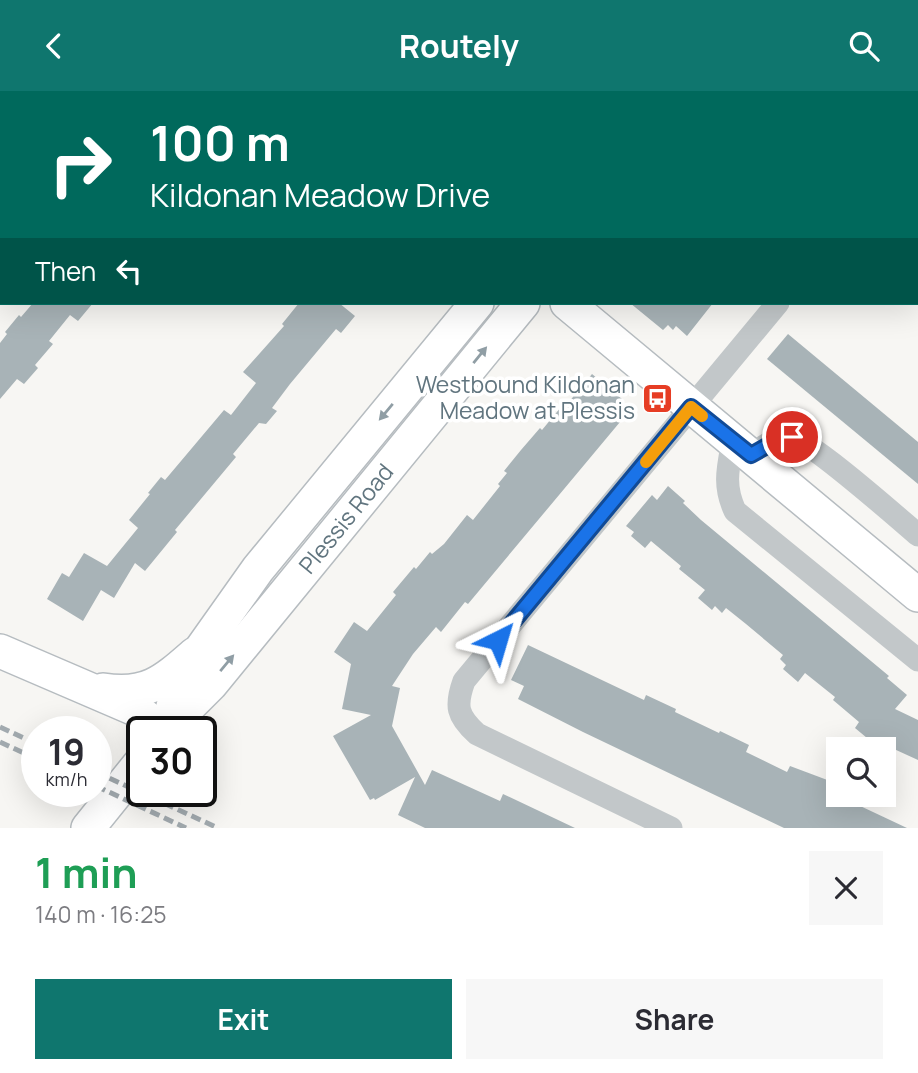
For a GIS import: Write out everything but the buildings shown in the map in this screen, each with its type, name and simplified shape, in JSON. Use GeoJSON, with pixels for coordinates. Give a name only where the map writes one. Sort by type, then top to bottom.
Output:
{"type":"FeatureCollection","features":[{"type":"Feature","properties":{"kind":"main road","name":"Plessis Road"},"geometry":{"type":"LineString","coordinates":[[169,716],[174,702],[187,684],[202,648],[258,569],[475,305]]}},
{"type":"Feature","properties":{"kind":"main road","name":"Plessis Road"},"geometry":{"type":"LineString","coordinates":[[179,716],[211,684],[521,305]]}},
{"type":"Feature","properties":{"kind":"main road"},"geometry":{"type":"LineString","coordinates":[[569,305],[918,595]]}},
{"type":"Feature","properties":{"kind":"main road"},"geometry":{"type":"LineString","coordinates":[[87,688],[115,692],[145,689],[159,684],[202,648]]}},
{"type":"Feature","properties":{"kind":"main road"},"geometry":{"type":"LineString","coordinates":[[0,651],[135,709],[144,716]]}},
{"type":"Feature","properties":{"kind":"main road"},"geometry":{"type":"LineString","coordinates":[[88,828],[126,781]]}},
{"type":"Feature","properties":{"kind":"street"},"geometry":{"type":"LineString","coordinates":[[671,828],[477,734],[463,721],[457,700],[464,681],[776,305]]}},
{"type":"Feature","properties":{"kind":"street"},"geometry":{"type":"LineString","coordinates":[[918,535],[813,449],[792,437],[742,448],[726,481],[728,496],[735,511],[918,660]]}},
{"type":"Feature","properties":{"kind":"railway"},"geometry":{"type":"LineString","coordinates":[[0,727],[21,737]]}},
{"type":"Feature","properties":{"kind":"railway"},"geometry":{"type":"LineString","coordinates":[[0,742],[21,752]]}},
{"type":"Feature","properties":{"kind":"railway"},"geometry":{"type":"LineString","coordinates":[[112,779],[218,828]]}},
{"type":"Feature","properties":{"kind":"railway"},"geometry":{"type":"LineString","coordinates":[[112,793],[186,828]]}},
{"type":"Feature","properties":{"kind":"slow traffic"},"geometry":{"type":"LineString","coordinates":[[646,462],[691,407],[702,416]]}},
{"type":"Feature","properties":{"kind":"place","name":"Westbound Kildonan Meadow at Plessis"},"geometry":{"type":"Point","coordinates":[658,398]}},
{"type":"Feature","properties":{"kind":"route"},"geometry":{"type":"LineString","coordinates":[[498,640],[691,407],[751,455],[779,439],[792,437]]}}]}
